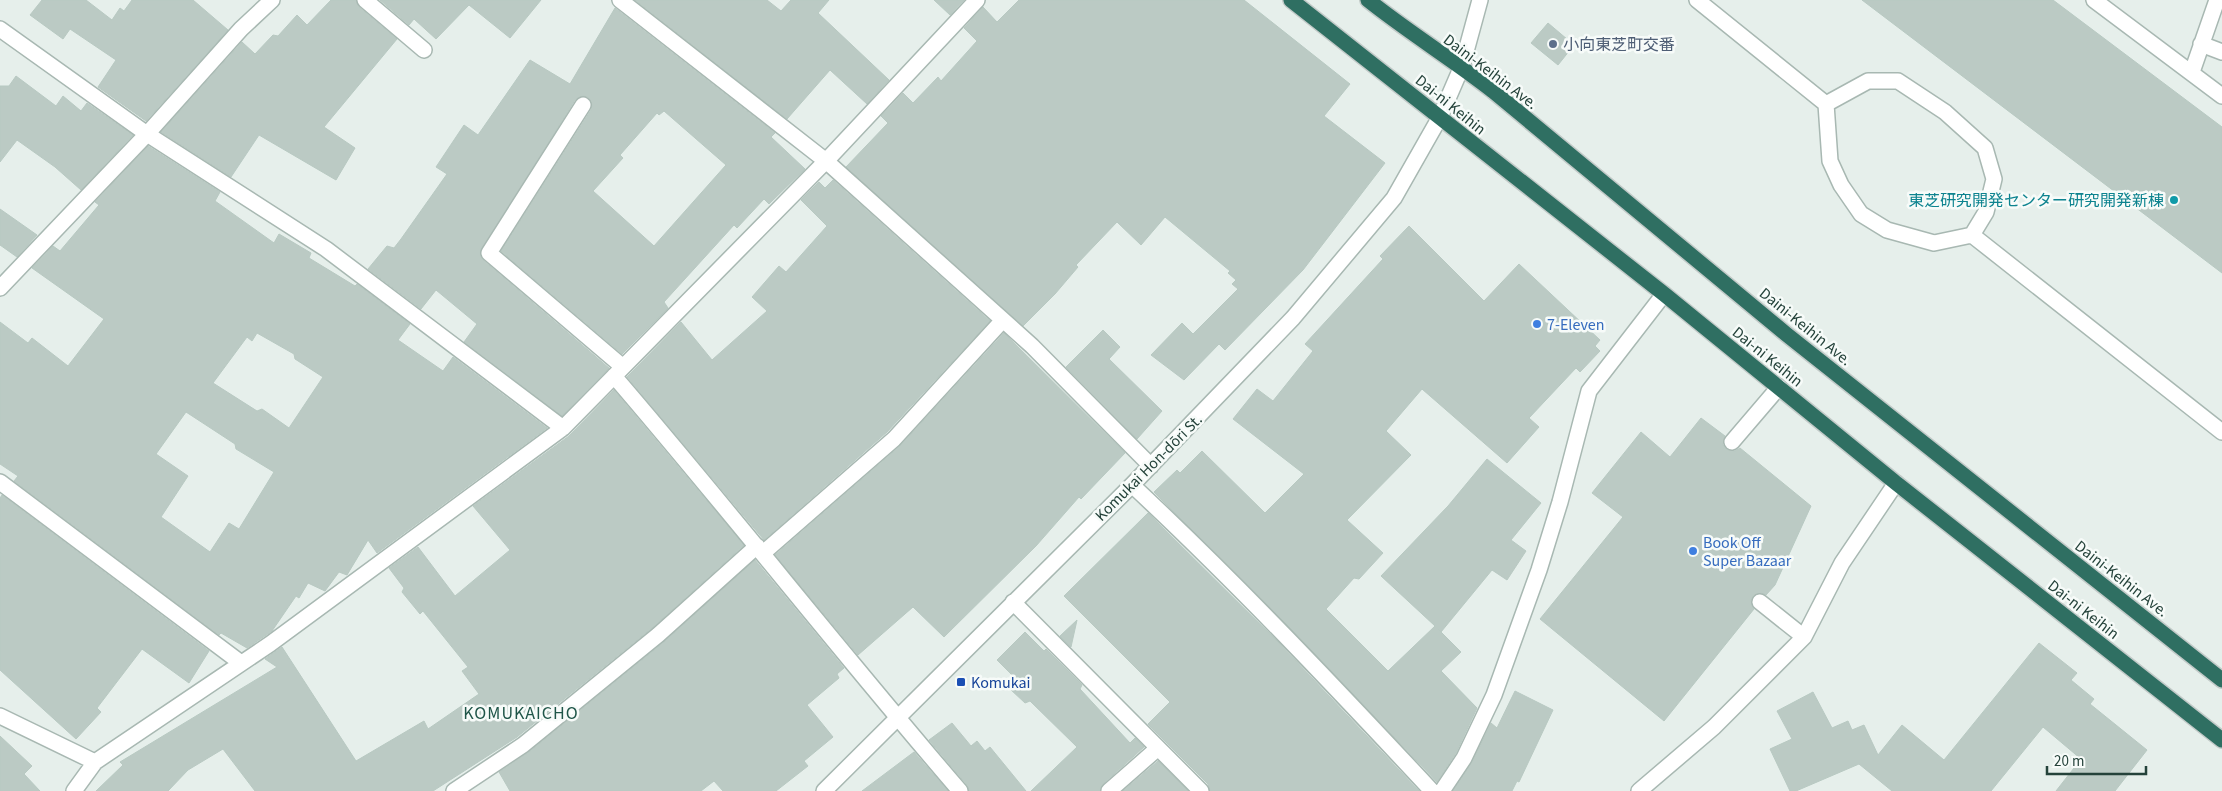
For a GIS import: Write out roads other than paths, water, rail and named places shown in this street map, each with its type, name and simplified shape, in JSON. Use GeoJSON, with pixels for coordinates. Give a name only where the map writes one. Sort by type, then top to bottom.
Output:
{"type":"FeatureCollection","features":[{"type":"Feature","properties":{"kind":"highway","name":"Dai-ni Keihin"},"geometry":{"type":"LineString","coordinates":[[1291,0],[1664,294],[1896,483],[2222,740]]}},
{"type":"Feature","properties":{"kind":"highway","name":"Daini-Keihin Ave."},"geometry":{"type":"LineString","coordinates":[[1368,0],[1409,32],[1462,66],[1786,334],[2222,680]]}},
{"type":"Feature","properties":{"kind":"street"},"geometry":{"type":"LineString","coordinates":[[0,288],[147,134],[241,29],[272,0]]}},
{"type":"Feature","properties":{"kind":"street"},"geometry":{"type":"LineString","coordinates":[[365,0],[424,50]]}},
{"type":"Feature","properties":{"kind":"street"},"geometry":{"type":"LineString","coordinates":[[620,0],[826,161],[1032,346],[1151,466]]}},
{"type":"Feature","properties":{"kind":"street"},"geometry":{"type":"LineString","coordinates":[[74,791],[95,762],[286,633],[563,428],[826,161],[977,0]]}},
{"type":"Feature","properties":{"kind":"street"},"geometry":{"type":"LineString","coordinates":[[1462,66],[1480,0]]}},
{"type":"Feature","properties":{"kind":"street"},"geometry":{"type":"LineString","coordinates":[[1697,0],[1826,104],[1830,161],[1841,185],[1862,214],[1887,230],[1934,244],[1972,235],[1986,212],[1994,179],[1985,148],[1945,112],[1898,81],[1868,80],[1826,104]]}},
{"type":"Feature","properties":{"kind":"street"},"geometry":{"type":"LineString","coordinates":[[2094,0],[2222,96]]}},
{"type":"Feature","properties":{"kind":"street"},"geometry":{"type":"LineString","coordinates":[[2192,72],[2217,0]]}},
{"type":"Feature","properties":{"kind":"street"},"geometry":{"type":"LineString","coordinates":[[0,29],[147,134],[326,249],[563,428]]}},
{"type":"Feature","properties":{"kind":"street"},"geometry":{"type":"LineString","coordinates":[[2202,44],[2222,52]]}},
{"type":"Feature","properties":{"kind":"street","name":"Komukai Hon-dōri St."},"geometry":{"type":"LineString","coordinates":[[824,791],[1012,602],[1151,466],[1293,318],[1394,198],[1440,117],[1462,66]]}},
{"type":"Feature","properties":{"kind":"street"},"geometry":{"type":"LineString","coordinates":[[584,104],[489,253],[618,371],[760,550],[897,718],[960,791]]}},
{"type":"Feature","properties":{"kind":"street"},"geometry":{"type":"LineString","coordinates":[[1972,235],[2222,432]]}},
{"type":"Feature","properties":{"kind":"street"},"geometry":{"type":"LineString","coordinates":[[1442,791],[1464,758],[1494,695],[1542,561],[1560,502],[1589,391],[1664,294]]}},
{"type":"Feature","properties":{"kind":"street"},"geometry":{"type":"LineString","coordinates":[[454,791],[523,745],[894,439],[1003,320]]}},
{"type":"Feature","properties":{"kind":"street"},"geometry":{"type":"LineString","coordinates":[[1732,442],[1779,386]]}},
{"type":"Feature","properties":{"kind":"street"},"geometry":{"type":"LineString","coordinates":[[0,482],[241,663]]}},
{"type":"Feature","properties":{"kind":"street"},"geometry":{"type":"LineString","coordinates":[[1638,791],[1714,727],[1804,637],[1842,563],[1896,483]]}},
{"type":"Feature","properties":{"kind":"street"},"geometry":{"type":"LineString","coordinates":[[1132,485],[1174,524],[1338,690],[1432,791]]}},
{"type":"Feature","properties":{"kind":"street"},"geometry":{"type":"LineString","coordinates":[[1012,602],[1201,791]]}},
{"type":"Feature","properties":{"kind":"street"},"geometry":{"type":"LineString","coordinates":[[1760,602],[1804,637]]}},
{"type":"Feature","properties":{"kind":"street"},"geometry":{"type":"LineString","coordinates":[[0,716],[95,762]]}},
{"type":"Feature","properties":{"kind":"street"},"geometry":{"type":"LineString","coordinates":[[1109,791],[1158,748]]}},
{"type":"Feature","properties":{"kind":"place","name":"小向東芝町交番"},"geometry":{"type":"Point","coordinates":[1553,44]}},
{"type":"Feature","properties":{"kind":"place","name":"東芝研究開発センター研究開発新棟"},"geometry":{"type":"Point","coordinates":[2174,200]}},
{"type":"Feature","properties":{"kind":"place","name":"7-Eleven"},"geometry":{"type":"Point","coordinates":[1537,324]}},
{"type":"Feature","properties":{"kind":"place","name":"Book Off Super Bazaar"},"geometry":{"type":"Point","coordinates":[1693,551]}},
{"type":"Feature","properties":{"kind":"place","name":"Komukai"},"geometry":{"type":"Point","coordinates":[961,682]}},
{"type":"Feature","properties":{"kind":"district","name":"KOMUKAICHO"},"geometry":{"type":"Point","coordinates":[521,713]}}]}
